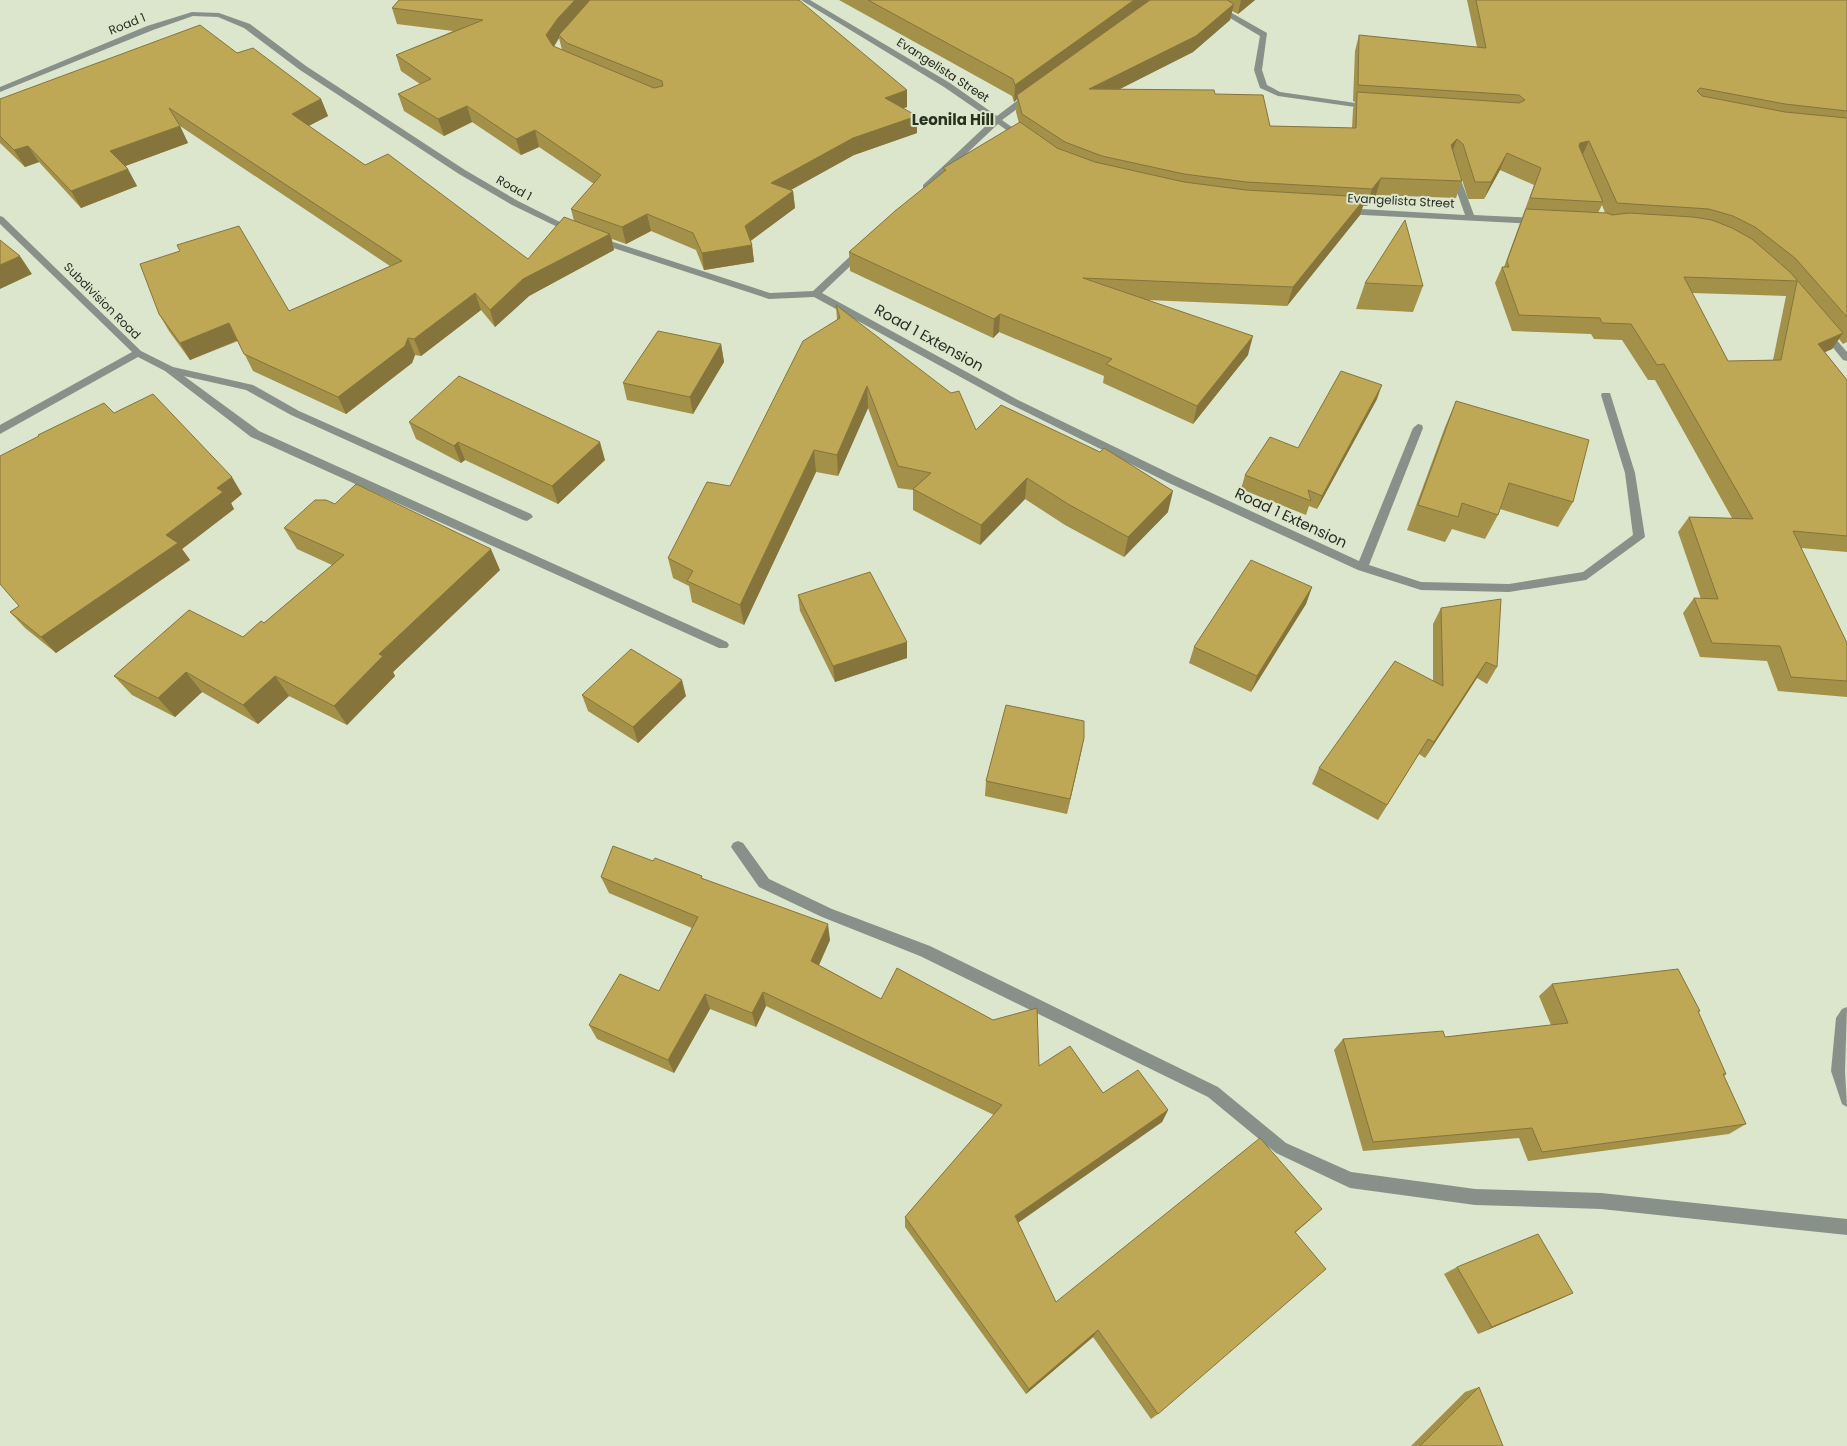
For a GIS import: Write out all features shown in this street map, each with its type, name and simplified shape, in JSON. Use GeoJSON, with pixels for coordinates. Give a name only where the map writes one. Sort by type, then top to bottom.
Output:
{"type":"FeatureCollection","features":[{"type":"Feature","properties":{"kind":"street","name":"Evangelista Street"},"geometry":{"type":"LineString","coordinates":[[805,0],[947,85],[1034,146]]}},
{"type":"Feature","properties":{"kind":"street"},"geometry":{"type":"LineString","coordinates":[[1204,0],[1264,35],[1258,70],[1264,86],[1278,94],[1377,107]]}},
{"type":"Feature","properties":{"kind":"street","name":"Road 1"},"geometry":{"type":"LineString","coordinates":[[0,90],[150,28],[192,14],[219,15],[247,26],[303,68],[462,172],[515,203],[584,235],[769,296],[816,294]]}},
{"type":"Feature","properties":{"kind":"street"},"geometry":{"type":"LineString","coordinates":[[916,197],[997,120],[1036,91]]}},
{"type":"Feature","properties":{"kind":"street"},"geometry":{"type":"LineString","coordinates":[[1454,170],[1470,217]]}},
{"type":"Feature","properties":{"kind":"street","name":"Evangelista Street"},"geometry":{"type":"LineString","coordinates":[[1334,210],[1546,222]]}},
{"type":"Feature","properties":{"kind":"street","name":"Subdivision Road"},"geometry":{"type":"LineString","coordinates":[[0,219],[138,353],[0,430]]}},
{"type":"Feature","properties":{"kind":"street"},"geometry":{"type":"LineString","coordinates":[[816,294],[866,246]]}},
{"type":"Feature","properties":{"kind":"street","name":"Road 1 Extension"},"geometry":{"type":"LineString","coordinates":[[816,294],[1014,402],[1173,480],[1362,567],[1421,586],[1509,588],[1586,576],[1639,536],[1630,473],[1606,394]]}},
{"type":"Feature","properties":{"kind":"street"},"geometry":{"type":"LineString","coordinates":[[1818,324],[1847,358]]}},
{"type":"Feature","properties":{"kind":"street"},"geometry":{"type":"LineString","coordinates":[[138,353],[169,369],[255,434],[723,646]]}},
{"type":"Feature","properties":{"kind":"street"},"geometry":{"type":"LineString","coordinates":[[169,369],[249,386],[294,413],[527,517]]}},
{"type":"Feature","properties":{"kind":"street"},"geometry":{"type":"LineString","coordinates":[[1362,567],[1418,428]]}},
{"type":"Feature","properties":{"kind":"street"},"geometry":{"type":"LineString","coordinates":[[738,847],[764,883],[827,913],[925,951],[1212,1092],[1281,1148],[1350,1180],[1475,1197],[1601,1202],[1847,1227]]}},
{"type":"Feature","properties":{"kind":"street"},"geometry":{"type":"LineString","coordinates":[[1847,1014],[1843,1018],[1838,1071],[1847,1099]]}},
{"type":"Feature","properties":{"kind":"building"},"geometry":{"type":"Polygon","coordinates":[[[399,0],[575,0],[558,18],[546,35],[553,46],[654,88],[663,86],[662,81],[567,43],[559,35],[590,0],[799,0],[907,90],[885,98],[917,116],[853,138],[771,183],[793,191],[745,226],[752,245],[702,253],[693,233],[647,214],[622,227],[571,209],[601,175],[535,130],[516,139],[467,106],[438,119],[398,94],[431,79],[396,55],[483,20],[392,8],[399,0]]]}},
{"type":"Feature","properties":{"kind":"building"},"geometry":{"type":"Polygon","coordinates":[[[868,0],[1134,0],[1015,85],[1013,79],[868,0]]]}},
{"type":"Feature","properties":{"kind":"building"},"geometry":{"type":"Polygon","coordinates":[[[1150,0],[1227,0],[1234,4],[1196,36],[1089,89],[1214,90],[1215,94],[1263,95],[1270,126],[1356,128],[1357,92],[1519,103],[1525,100],[1519,95],[1358,85],[1359,35],[1486,48],[1476,0],[1847,0],[1847,111],[1785,104],[1700,88],[1697,91],[1702,96],[1785,112],[1847,118],[1847,317],[1795,258],[1755,227],[1733,216],[1709,209],[1617,203],[1589,141],[1580,143],[1579,146],[1603,202],[1530,198],[1541,168],[1507,153],[1491,182],[1475,182],[1463,144],[1457,139],[1451,145],[1462,181],[1381,178],[1372,189],[1246,182],[1184,174],[1102,156],[1065,142],[1022,114],[1017,95],[1150,0]]]}},
{"type":"Feature","properties":{"kind":"building"},"geometry":{"type":"Polygon","coordinates":[[[200,25],[237,53],[253,48],[321,99],[292,114],[365,165],[388,154],[528,259],[564,217],[610,234],[523,279],[490,310],[475,293],[414,339],[408,338],[405,346],[338,397],[244,354],[229,323],[180,343],[159,314],[140,264],[180,251],[177,245],[239,226],[289,311],[402,261],[169,108],[180,126],[110,151],[128,169],[71,191],[28,146],[14,150],[0,136],[0,99],[200,25]]]}},
{"type":"Feature","properties":{"kind":"building"},"geometry":{"type":"Polygon","coordinates":[[[1020,122],[1057,148],[1095,162],[1184,182],[1246,190],[1366,197],[1293,287],[1083,278],[1253,336],[1197,406],[1106,364],[1112,359],[1000,314],[994,319],[849,252],[895,211],[946,170],[943,168],[1020,122]]]}},
{"type":"Feature","properties":{"kind":"building"},"geometry":{"type":"Polygon","coordinates":[[[1526,209],[1607,213],[1612,215],[1629,213],[1712,220],[1752,239],[1790,272],[1843,333],[1818,344],[1847,380],[1847,536],[1793,531],[1847,643],[1847,681],[1791,677],[1780,646],[1712,643],[1694,598],[1718,599],[1689,517],[1753,519],[1664,364],[1657,365],[1631,324],[1602,323],[1600,318],[1519,315],[1502,267],[1509,267],[1507,261],[1526,209]],[[1684,277],[1728,361],[1781,360],[1797,281],[1684,277]]]}},
{"type":"Feature","properties":{"kind":"building"},"geometry":{"type":"Polygon","coordinates":[[[1405,220],[1423,286],[1365,283],[1405,220]]]}},
{"type":"Feature","properties":{"kind":"building"},"geometry":{"type":"Polygon","coordinates":[[[0,240],[20,256],[0,265],[0,240]]]}},
{"type":"Feature","properties":{"kind":"building"},"geometry":{"type":"Polygon","coordinates":[[[836,305],[951,393],[959,391],[976,430],[1001,405],[1100,452],[1104,448],[1173,491],[1128,537],[1068,504],[1027,478],[981,525],[913,489],[931,473],[898,466],[867,386],[837,455],[814,450],[740,605],[687,581],[693,571],[668,558],[707,482],[730,486],[803,341],[840,318],[836,305]]]}},
{"type":"Feature","properties":{"kind":"building"},"geometry":{"type":"Polygon","coordinates":[[[658,331],[721,344],[690,397],[623,383],[658,331]]]}},
{"type":"Feature","properties":{"kind":"building"},"geometry":{"type":"Polygon","coordinates":[[[1341,371],[1382,385],[1322,496],[1308,490],[1311,501],[1245,475],[1270,437],[1298,448],[1341,371]]]}},
{"type":"Feature","properties":{"kind":"building"},"geometry":{"type":"Polygon","coordinates":[[[459,376],[600,442],[552,486],[458,442],[454,446],[409,422],[459,376]]]}},
{"type":"Feature","properties":{"kind":"building"},"geometry":{"type":"Polygon","coordinates":[[[153,394],[232,477],[217,488],[223,492],[166,535],[178,543],[41,637],[10,612],[19,606],[0,584],[0,456],[104,403],[114,413],[153,394]]]}},
{"type":"Feature","properties":{"kind":"building"},"geometry":{"type":"Polygon","coordinates":[[[1456,401],[1589,440],[1573,502],[1509,483],[1498,515],[1462,503],[1458,517],[1418,505],[1456,401]]]}},
{"type":"Feature","properties":{"kind":"building"},"geometry":{"type":"Polygon","coordinates":[[[356,484],[491,549],[379,654],[383,656],[334,706],[275,676],[243,705],[186,672],[158,698],[114,676],[189,610],[243,637],[261,621],[264,623],[344,555],[284,528],[315,500],[326,500],[335,504],[356,484]]]}},
{"type":"Feature","properties":{"kind":"building"},"geometry":{"type":"Polygon","coordinates":[[[1251,560],[1312,587],[1257,676],[1194,647],[1251,560]]]}},
{"type":"Feature","properties":{"kind":"building"},"geometry":{"type":"Polygon","coordinates":[[[870,572],[907,642],[833,666],[798,595],[870,572]]]}},
{"type":"Feature","properties":{"kind":"building"},"geometry":{"type":"Polygon","coordinates":[[[1501,599],[1497,667],[1486,662],[1434,742],[1428,739],[1387,805],[1319,768],[1395,661],[1443,686],[1441,608],[1501,599]]]}},
{"type":"Feature","properties":{"kind":"building"},"geometry":{"type":"Polygon","coordinates":[[[631,649],[682,680],[633,727],[582,695],[631,649]]]}},
{"type":"Feature","properties":{"kind":"building"},"geometry":{"type":"Polygon","coordinates":[[[1006,705],[1084,721],[1084,738],[1070,799],[986,781],[1006,705]]]}},
{"type":"Feature","properties":{"kind":"building"},"geometry":{"type":"Polygon","coordinates":[[[613,846],[653,861],[655,858],[702,876],[701,878],[828,924],[811,961],[881,999],[897,968],[993,1020],[1037,1008],[1039,1066],[1070,1046],[1103,1093],[1138,1070],[1168,1110],[1015,1216],[1056,1302],[1260,1138],[1322,1209],[1295,1232],[1326,1269],[1158,1414],[1098,1330],[1029,1389],[905,1217],[1002,1105],[763,992],[752,1013],[705,994],[668,1060],[589,1025],[620,974],[659,991],[698,917],[601,877],[613,846]]]}},
{"type":"Feature","properties":{"kind":"building"},"geometry":{"type":"Polygon","coordinates":[[[1678,969],[1700,1011],[1698,1011],[1726,1074],[1723,1074],[1746,1124],[1542,1152],[1532,1128],[1373,1142],[1343,1039],[1443,1031],[1445,1037],[1568,1023],[1552,984],[1678,969]]]}},
{"type":"Feature","properties":{"kind":"building"},"geometry":{"type":"Polygon","coordinates":[[[1538,1234],[1573,1293],[1492,1327],[1457,1267],[1538,1234]]]}},
{"type":"Feature","properties":{"kind":"building"},"geometry":{"type":"Polygon","coordinates":[[[1479,1387],[1503,1446],[1420,1446],[1479,1387]]]}},
{"type":"Feature","properties":{"kind":"district","name":"Leonila Hill"},"geometry":{"type":"Point","coordinates":[953,120]}}]}
